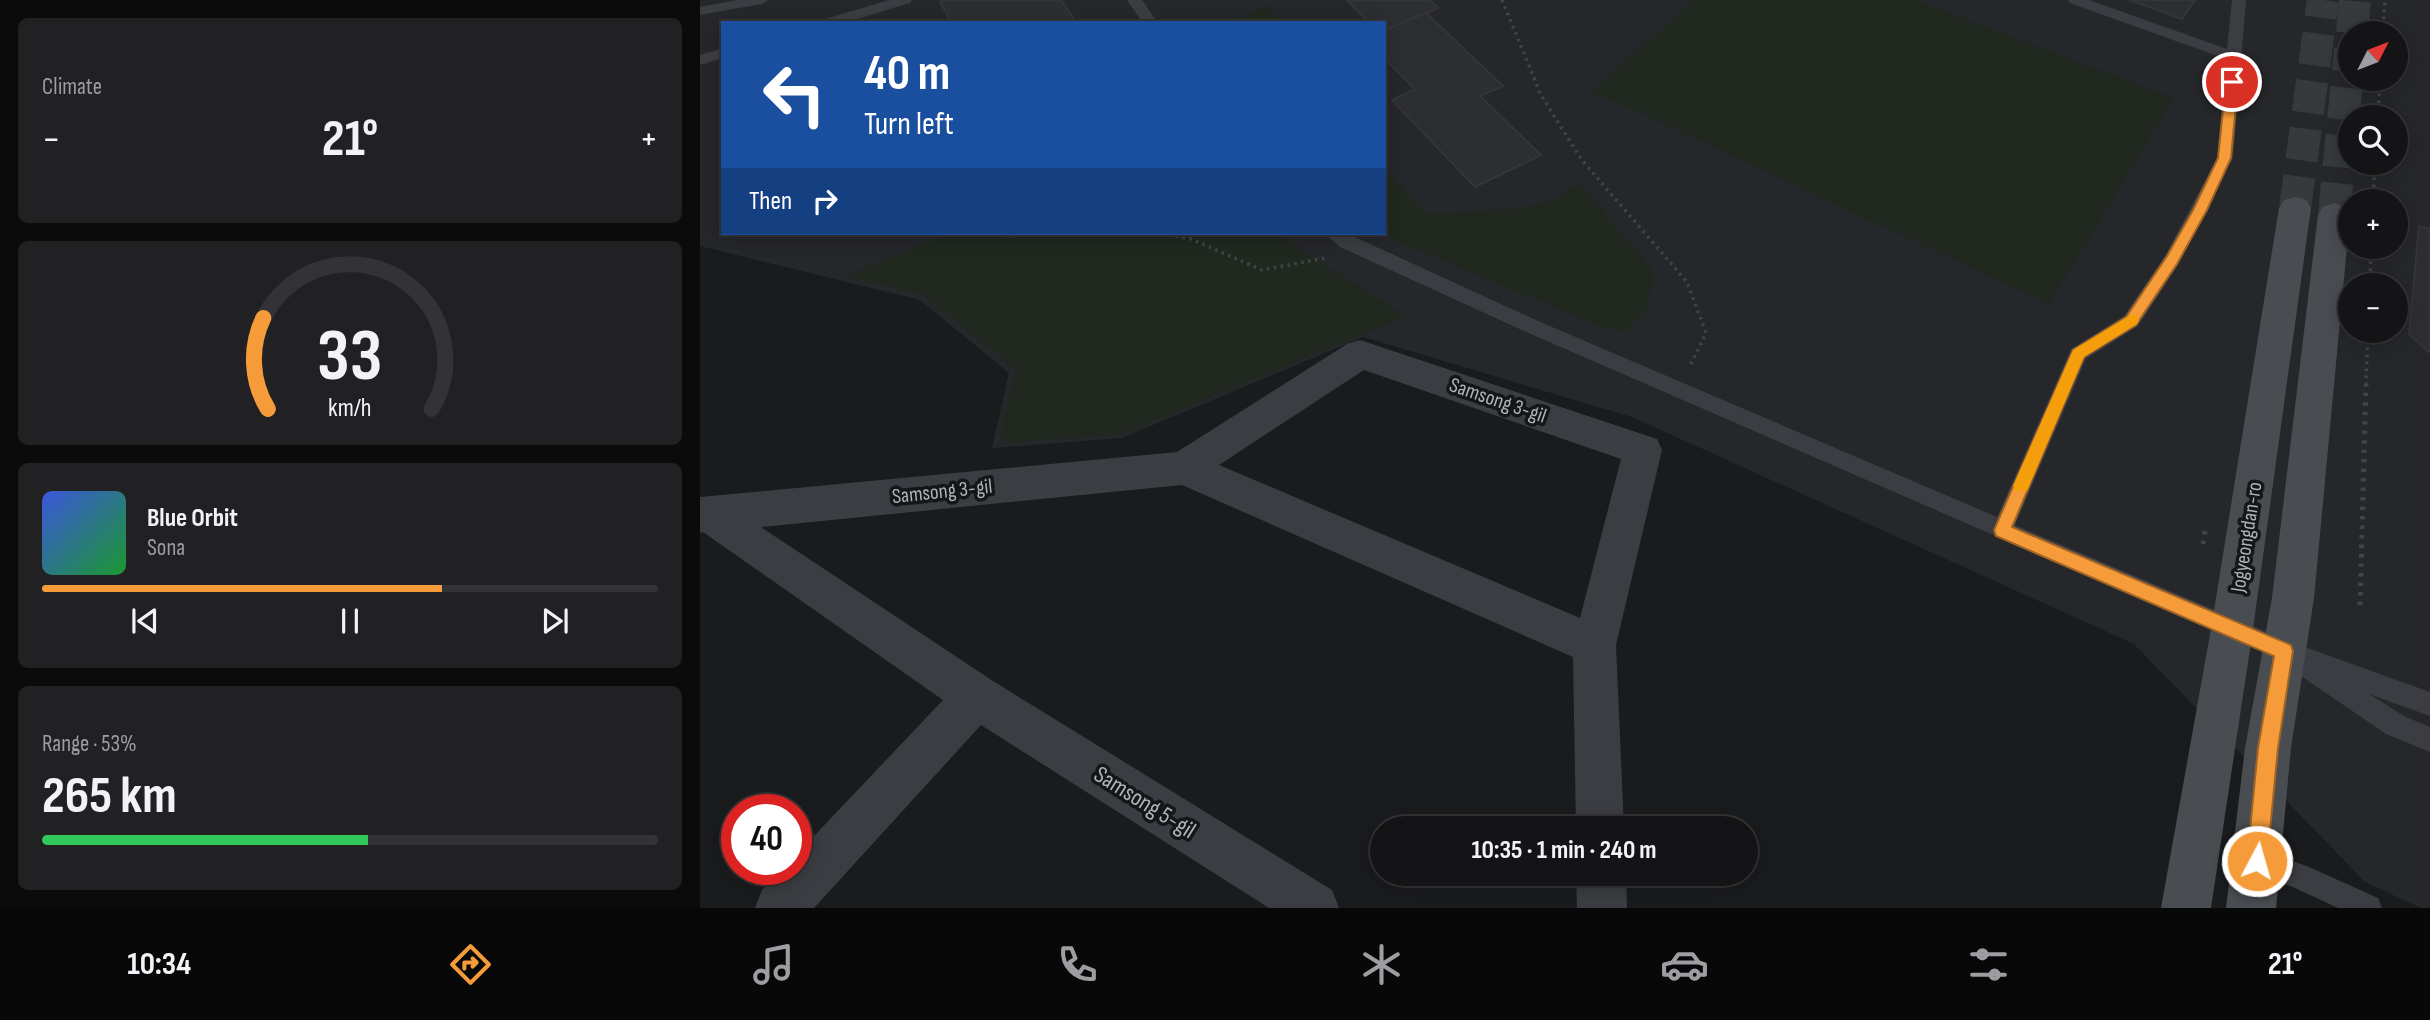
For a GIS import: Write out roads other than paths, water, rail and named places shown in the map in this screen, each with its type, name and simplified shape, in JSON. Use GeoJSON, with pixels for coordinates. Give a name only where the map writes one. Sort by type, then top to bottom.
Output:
{"type":"FeatureCollection","features":[{"type":"Feature","properties":{"kind":"street","name":"Jogyeongdan-ro"},"geometry":{"type":"LineString","coordinates":[[2186,908],[2232,629],[2295,208]]}},
{"type":"Feature","properties":{"kind":"street"},"geometry":{"type":"LineString","coordinates":[[2251,908],[2268,748],[2293,598],[2334,215]]}},
{"type":"Feature","properties":{"kind":"street","name":"Samsong 3-gil"},"geometry":{"type":"LineString","coordinates":[[705,514],[1184,468],[1360,354],[1643,450],[1594,645],[1600,816]]}},
{"type":"Feature","properties":{"kind":"street","name":"Samsong 3-gil"},"geometry":{"type":"LineString","coordinates":[[1184,468],[1594,645]]}},
{"type":"Feature","properties":{"kind":"street","name":"Samsong 5-gil"},"geometry":{"type":"LineString","coordinates":[[705,514],[977,697],[1314,908]]}},
{"type":"Feature","properties":{"kind":"street"},"geometry":{"type":"LineString","coordinates":[[780,908],[977,697]]}},
{"type":"Feature","properties":{"kind":"street"},"geometry":{"type":"LineString","coordinates":[[1601,886],[1602,908]]}},
{"type":"Feature","properties":{"kind":"lane"},"geometry":{"type":"LineString","coordinates":[[700,11],[762,0]]}},
{"type":"Feature","properties":{"kind":"lane"},"geometry":{"type":"LineString","coordinates":[[834,21],[905,0]]}},
{"type":"Feature","properties":{"kind":"lane"},"geometry":{"type":"LineString","coordinates":[[1134,0],[1150,21]]}},
{"type":"Feature","properties":{"kind":"lane"},"geometry":{"type":"LineString","coordinates":[[2075,0],[2235,57]]}},
{"type":"Feature","properties":{"kind":"lane"},"geometry":{"type":"LineString","coordinates":[[2002,530],[2078,354],[2131,321],[2172,260],[2225,158],[2239,0]]}},
{"type":"Feature","properties":{"kind":"lane"},"geometry":{"type":"LineString","coordinates":[[701,60],[721,54]]}},
{"type":"Feature","properties":{"kind":"lane"},"geometry":{"type":"LineString","coordinates":[[1337,235],[1346,242],[1522,322],[2232,629],[2284,651],[2430,704]]}},
{"type":"Feature","properties":{"kind":"lane"},"geometry":{"type":"LineString","coordinates":[[2284,651],[2395,725],[2430,740]]}},
{"type":"Feature","properties":{"kind":"lane"},"geometry":{"type":"LineString","coordinates":[[2257,861],[2300,876],[2368,908]]}},
{"type":"Feature","properties":{"kind":"tunnel"},"geometry":{"type":"LineString","coordinates":[[2295,208],[2323,0]]}},
{"type":"Feature","properties":{"kind":"tunnel"},"geometry":{"type":"LineString","coordinates":[[2353,21],[2355,0]]}},
{"type":"Feature","properties":{"kind":"tunnel"},"geometry":{"type":"LineString","coordinates":[[2334,215],[2346,91]]}}]}
